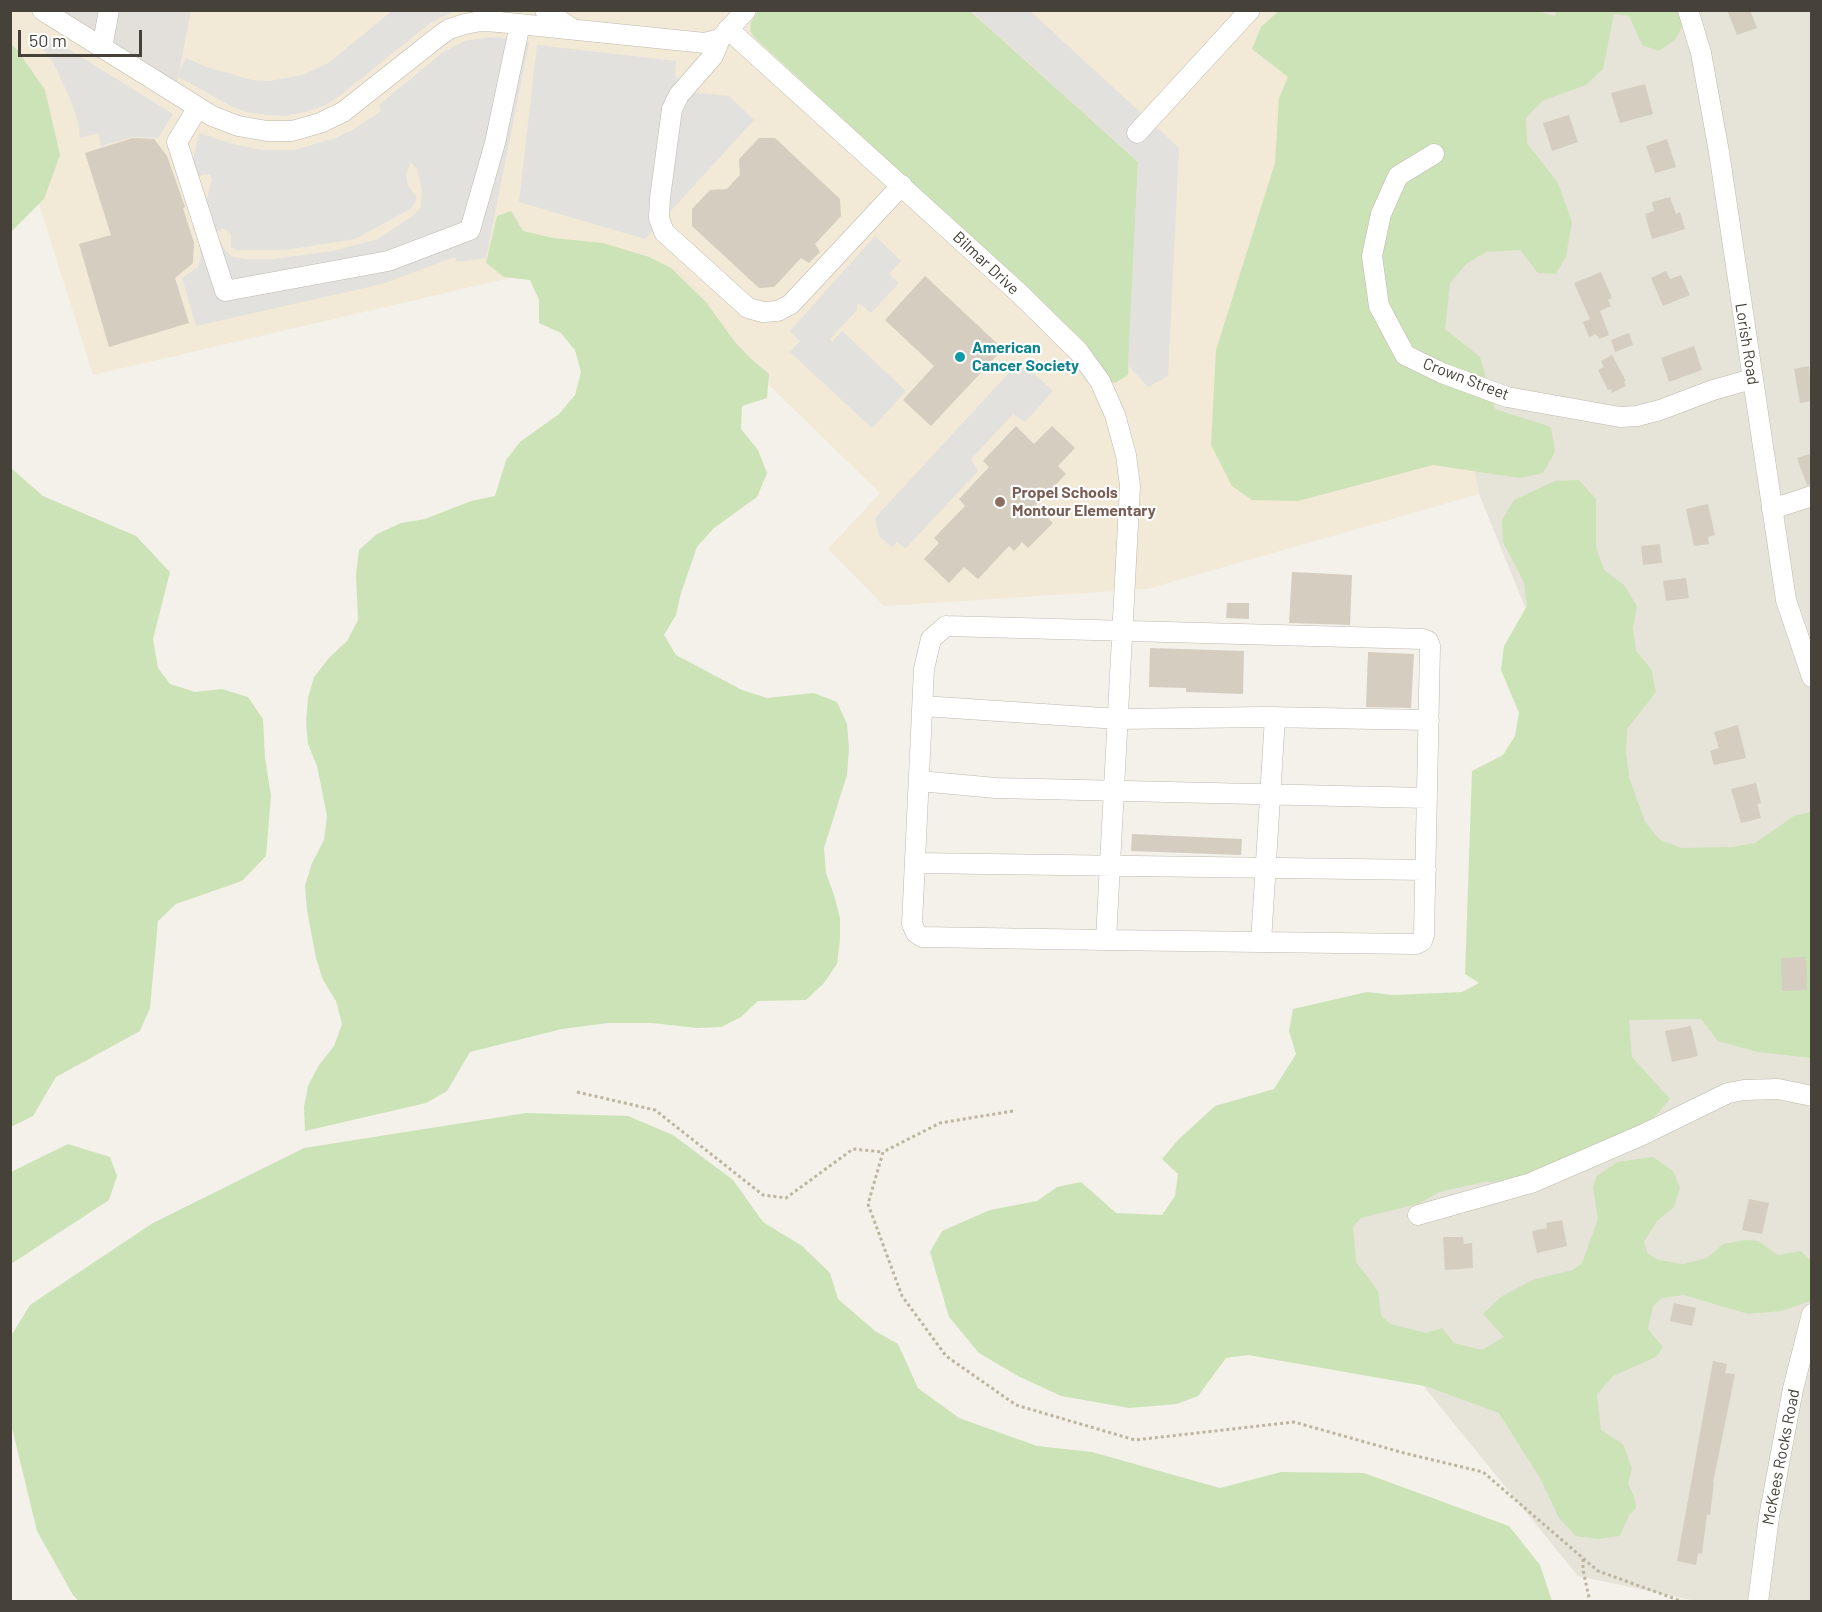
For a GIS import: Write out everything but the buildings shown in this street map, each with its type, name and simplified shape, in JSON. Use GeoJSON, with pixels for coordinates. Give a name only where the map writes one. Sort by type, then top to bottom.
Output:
{"type":"FeatureCollection","features":[{"type":"Feature","properties":{"kind":"street"},"geometry":{"type":"LineString","coordinates":[[42,10],[212,116],[238,126],[267,131],[292,131],[320,123],[343,112],[449,29],[481,21],[705,43],[724,34]]}},
{"type":"Feature","properties":{"kind":"street"},"geometry":{"type":"LineString","coordinates":[[102,48],[109,10]]}},
{"type":"Feature","properties":{"kind":"street"},"geometry":{"type":"LineString","coordinates":[[545,10],[573,29]]}},
{"type":"Feature","properties":{"kind":"street"},"geometry":{"type":"LineString","coordinates":[[746,10],[724,34],[713,56],[679,95],[672,109],[660,198],[659,218],[664,232],[748,308],[762,312],[778,311],[791,304],[902,185]]}},
{"type":"Feature","properties":{"kind":"street"},"geometry":{"type":"LineString","coordinates":[[1137,133],[1250,10]]}},
{"type":"Feature","properties":{"kind":"street","name":"Lorish Road"},"geometry":{"type":"LineString","coordinates":[[1688,10],[1701,53],[1719,152],[1786,600],[1812,677]]}},
{"type":"Feature","properties":{"kind":"street"},"geometry":{"type":"LineString","coordinates":[[198,107],[177,142],[225,291],[388,261],[470,230],[495,143],[520,24]]}},
{"type":"Feature","properties":{"kind":"street","name":"Bilmar Drive"},"geometry":{"type":"LineString","coordinates":[[724,34],[902,185],[1079,352],[1100,381],[1123,445],[1130,486],[1106,940]]}},
{"type":"Feature","properties":{"kind":"street","name":"Crown Street"},"geometry":{"type":"LineString","coordinates":[[1434,154],[1398,176],[1381,214],[1372,255],[1380,306],[1405,355],[1442,373],[1507,397],[1620,417],[1660,410],[1713,390],[1752,379]]}},
{"type":"Feature","properties":{"kind":"street"},"geometry":{"type":"LineString","coordinates":[[1772,509],[1812,496]]}},
{"type":"Feature","properties":{"kind":"street"},"geometry":{"type":"LineString","coordinates":[[945,626],[1123,630],[1423,639],[1428,641],[1431,646],[1426,870],[1422,941],[1416,944],[1106,940],[922,937],[916,933],[912,924],[924,669],[931,639],[945,626]]}},
{"type":"Feature","properties":{"kind":"street"},"geometry":{"type":"LineString","coordinates":[[923,706],[1118,719],[1275,717],[1429,720]]}},
{"type":"Feature","properties":{"kind":"street"},"geometry":{"type":"LineString","coordinates":[[1261,942],[1275,717]]}},
{"type":"Feature","properties":{"kind":"street"},"geometry":{"type":"LineString","coordinates":[[919,781],[996,788],[1427,798]]}},
{"type":"Feature","properties":{"kind":"street"},"geometry":{"type":"LineString","coordinates":[[915,863],[1426,870]]}},
{"type":"Feature","properties":{"kind":"street"},"geometry":{"type":"LineString","coordinates":[[1418,1215],[1531,1184],[1642,1135],[1728,1093],[1744,1089],[1778,1089],[1812,1096]]}},
{"type":"Feature","properties":{"kind":"street","name":"McKees Rocks Road"},"geometry":{"type":"LineString","coordinates":[[1758,1602],[1769,1517],[1793,1389],[1812,1314]]}},
{"type":"Feature","properties":{"kind":"path"},"geometry":{"type":"LineString","coordinates":[[577,1092],[655,1110],[763,1195],[786,1198],[853,1149],[883,1152],[940,1123],[1013,1111]]}},
{"type":"Feature","properties":{"kind":"path"},"geometry":{"type":"LineString","coordinates":[[883,1152],[868,1204],[902,1296],[946,1356],[1016,1405],[1135,1440],[1294,1422],[1404,1453],[1483,1472],[1598,1571],[1684,1602]]}},
{"type":"Feature","properties":{"kind":"path"},"geometry":{"type":"LineString","coordinates":[[1583,1558],[1583,1570],[1590,1602]]}},
{"type":"Feature","properties":{"kind":"shaded area"},"geometry":{"type":"Polygon","coordinates":[[[10,11],[42,11],[175,92],[191,11],[1378,11],[1479,494],[1147,589],[884,606],[828,549],[880,493],[630,250],[93,375],[11,115],[10,11]]]}},
{"type":"Feature","properties":{"kind":"shaded area"},"geometry":{"type":"Polygon","coordinates":[[[42,11],[191,11],[175,93],[42,11]]]}},
{"type":"Feature","properties":{"kind":"shaded area"},"geometry":{"type":"Polygon","coordinates":[[[392,11],[454,11],[430,23],[341,95],[323,106],[304,112],[285,116],[246,112],[177,76],[186,58],[206,67],[252,80],[270,81],[303,75],[330,62],[392,11]]]}},
{"type":"Feature","properties":{"kind":"shaded area"},"geometry":{"type":"Polygon","coordinates":[[[971,11],[1030,11],[1179,148],[1168,376],[1148,387],[1128,365],[1138,162],[971,11]]]}},
{"type":"Feature","properties":{"kind":"shaded area"},"geometry":{"type":"Polygon","coordinates":[[[1378,11],[1811,11],[1811,1601],[1696,1601],[1578,1576],[1342,1286],[1347,1203],[1659,936],[1479,494],[1378,11]]]}},
{"type":"Feature","properties":{"kind":"shaded area"},"geometry":{"type":"Polygon","coordinates":[[[47,36],[173,114],[158,138],[133,137],[101,146],[98,133],[80,138],[79,125],[70,98],[53,62],[40,44],[47,36]]]}},
{"type":"Feature","properties":{"kind":"shaded area"},"geometry":{"type":"Polygon","coordinates":[[[491,37],[529,43],[486,258],[457,262],[455,257],[382,284],[196,326],[182,278],[198,267],[201,256],[199,242],[217,237],[232,257],[246,259],[274,259],[333,251],[378,239],[414,215],[421,207],[422,189],[417,169],[411,162],[406,174],[408,186],[417,197],[412,208],[355,239],[285,250],[237,250],[231,247],[231,235],[228,231],[222,228],[217,233],[204,200],[207,199],[212,179],[210,175],[205,174],[197,177],[193,160],[199,133],[232,144],[262,150],[295,150],[335,138],[351,131],[381,111],[379,105],[442,53],[465,41],[491,37]]]}},
{"type":"Feature","properties":{"kind":"shaded area"},"geometry":{"type":"Polygon","coordinates":[[[537,45],[676,61],[675,76],[698,93],[729,96],[754,120],[645,239],[519,202],[537,45]]]}},
{"type":"Feature","properties":{"kind":"shaded area"},"geometry":{"type":"Polygon","coordinates":[[[875,236],[901,261],[889,274],[899,283],[871,313],[861,304],[857,304],[857,310],[830,339],[832,342],[842,331],[906,391],[872,428],[790,352],[800,341],[790,331],[875,236]]]}},
{"type":"Feature","properties":{"kind":"shaded area"},"geometry":{"type":"Polygon","coordinates":[[[1020,361],[1053,391],[1025,422],[1013,414],[971,459],[978,471],[906,548],[897,542],[892,547],[879,536],[875,518],[1020,361]]]}},
{"type":"Feature","properties":{"kind":"green space"},"geometry":{"type":"Polygon","coordinates":[[[1280,10],[1534,10],[1555,16],[1556,10],[1686,11],[1687,15],[1676,39],[1659,51],[1642,45],[1629,16],[1614,14],[1603,69],[1586,85],[1542,101],[1526,118],[1527,143],[1558,183],[1572,222],[1566,256],[1556,274],[1538,273],[1520,250],[1486,252],[1466,264],[1450,283],[1445,329],[1480,357],[1495,409],[1551,427],[1555,452],[1543,473],[1520,478],[1433,465],[1298,501],[1252,500],[1232,486],[1211,445],[1216,350],[1275,163],[1279,98],[1288,77],[1252,49],[1261,27],[1280,10]]]}},
{"type":"Feature","properties":{"kind":"green space"},"geometry":{"type":"Polygon","coordinates":[[[758,11],[970,11],[1138,162],[1128,375],[1115,383],[1109,381],[1081,339],[754,37],[750,31],[751,22],[758,11]]]}},
{"type":"Feature","properties":{"kind":"green space"},"geometry":{"type":"Polygon","coordinates":[[[11,44],[45,90],[60,155],[44,199],[11,232],[11,44]]]}},
{"type":"Feature","properties":{"kind":"green space"},"geometry":{"type":"Polygon","coordinates":[[[511,211],[523,231],[553,238],[603,243],[649,257],[671,268],[706,302],[734,341],[769,374],[767,398],[742,406],[741,429],[758,450],[767,473],[757,497],[714,528],[697,547],[676,615],[664,635],[676,655],[742,690],[767,698],[814,693],[837,702],[847,724],[849,749],[847,775],[824,848],[826,873],[840,918],[837,964],[824,983],[806,1000],[758,1001],[741,1017],[721,1027],[697,1028],[652,1023],[608,1023],[562,1029],[470,1052],[447,1091],[426,1103],[305,1131],[304,1107],[308,1086],[319,1065],[334,1046],[342,1024],[336,1001],[323,980],[316,958],[307,910],[305,886],[312,863],[324,840],[327,816],[317,766],[308,744],[306,723],[308,698],[314,677],[347,641],[358,620],[356,575],[359,550],[377,534],[401,523],[425,519],[471,501],[495,496],[506,460],[520,442],[559,414],[575,395],[581,372],[575,350],[561,333],[539,323],[539,300],[530,280],[504,277],[486,263],[497,216],[511,211]]]}},
{"type":"Feature","properties":{"kind":"green space"},"geometry":{"type":"Polygon","coordinates":[[[11,468],[43,496],[136,536],[170,572],[153,639],[158,668],[170,684],[195,692],[222,689],[248,697],[263,719],[265,758],[271,796],[266,856],[242,881],[176,904],[158,921],[150,1008],[140,1031],[56,1077],[33,1116],[11,1127],[11,468]]]}},
{"type":"Feature","properties":{"kind":"green space"},"geometry":{"type":"Polygon","coordinates":[[[1579,480],[1596,499],[1596,547],[1604,570],[1624,585],[1637,606],[1633,628],[1636,651],[1651,669],[1656,692],[1627,729],[1626,753],[1629,777],[1645,822],[1660,840],[1682,848],[1732,847],[1755,843],[1794,816],[1811,812],[1811,1058],[1758,1052],[1718,1041],[1701,1019],[1629,1020],[1632,1057],[1670,1099],[1641,1132],[1528,1181],[1484,1182],[1439,1192],[1418,1204],[1361,1218],[1353,1227],[1356,1262],[1378,1291],[1381,1315],[1390,1324],[1426,1333],[1442,1328],[1454,1343],[1482,1350],[1504,1337],[1483,1314],[1502,1296],[1535,1279],[1573,1270],[1582,1263],[1598,1219],[1593,1187],[1597,1176],[1617,1162],[1653,1157],[1673,1171],[1680,1188],[1674,1207],[1657,1221],[1644,1242],[1648,1254],[1659,1260],[1683,1264],[1707,1258],[1723,1244],[1746,1240],[1758,1241],[1778,1255],[1801,1251],[1810,1260],[1811,1301],[1781,1311],[1748,1314],[1684,1295],[1662,1298],[1653,1306],[1648,1329],[1663,1347],[1656,1357],[1613,1376],[1597,1395],[1601,1430],[1623,1444],[1632,1469],[1628,1484],[1634,1496],[1636,1508],[1629,1515],[1620,1536],[1598,1539],[1576,1536],[1559,1518],[1540,1478],[1499,1413],[1425,1386],[1248,1355],[1226,1358],[1198,1396],[1177,1404],[1129,1408],[1061,1396],[1018,1376],[979,1353],[949,1317],[930,1252],[942,1231],[990,1210],[1037,1201],[1057,1187],[1081,1182],[1116,1213],[1162,1215],[1175,1196],[1178,1174],[1162,1159],[1179,1139],[1215,1106],[1274,1089],[1296,1054],[1289,1031],[1293,1009],[1367,992],[1394,995],[1462,992],[1479,983],[1465,974],[1472,771],[1503,755],[1515,736],[1519,713],[1501,670],[1504,646],[1527,606],[1524,582],[1503,542],[1502,520],[1514,500],[1555,481],[1579,480]]]}},
{"type":"Feature","properties":{"kind":"green space"},"geometry":{"type":"Polygon","coordinates":[[[526,1113],[628,1116],[673,1135],[733,1180],[763,1222],[802,1246],[830,1273],[838,1299],[875,1331],[898,1344],[918,1388],[959,1418],[1037,1446],[1092,1452],[1220,1488],[1281,1472],[1364,1473],[1509,1526],[1540,1565],[1552,1601],[79,1601],[73,1595],[37,1531],[11,1424],[11,1336],[30,1305],[153,1223],[304,1148],[526,1113]]]}},
{"type":"Feature","properties":{"kind":"green space"},"geometry":{"type":"Polygon","coordinates":[[[68,1144],[110,1157],[117,1176],[109,1200],[11,1264],[11,1172],[68,1144]]]}},
{"type":"Feature","properties":{"kind":"place","name":"American Cancer Society"},"geometry":{"type":"Point","coordinates":[960,357]}},
{"type":"Feature","properties":{"kind":"place","name":"Propel Schools Montour Elementary"},"geometry":{"type":"Point","coordinates":[1000,502]}}]}
